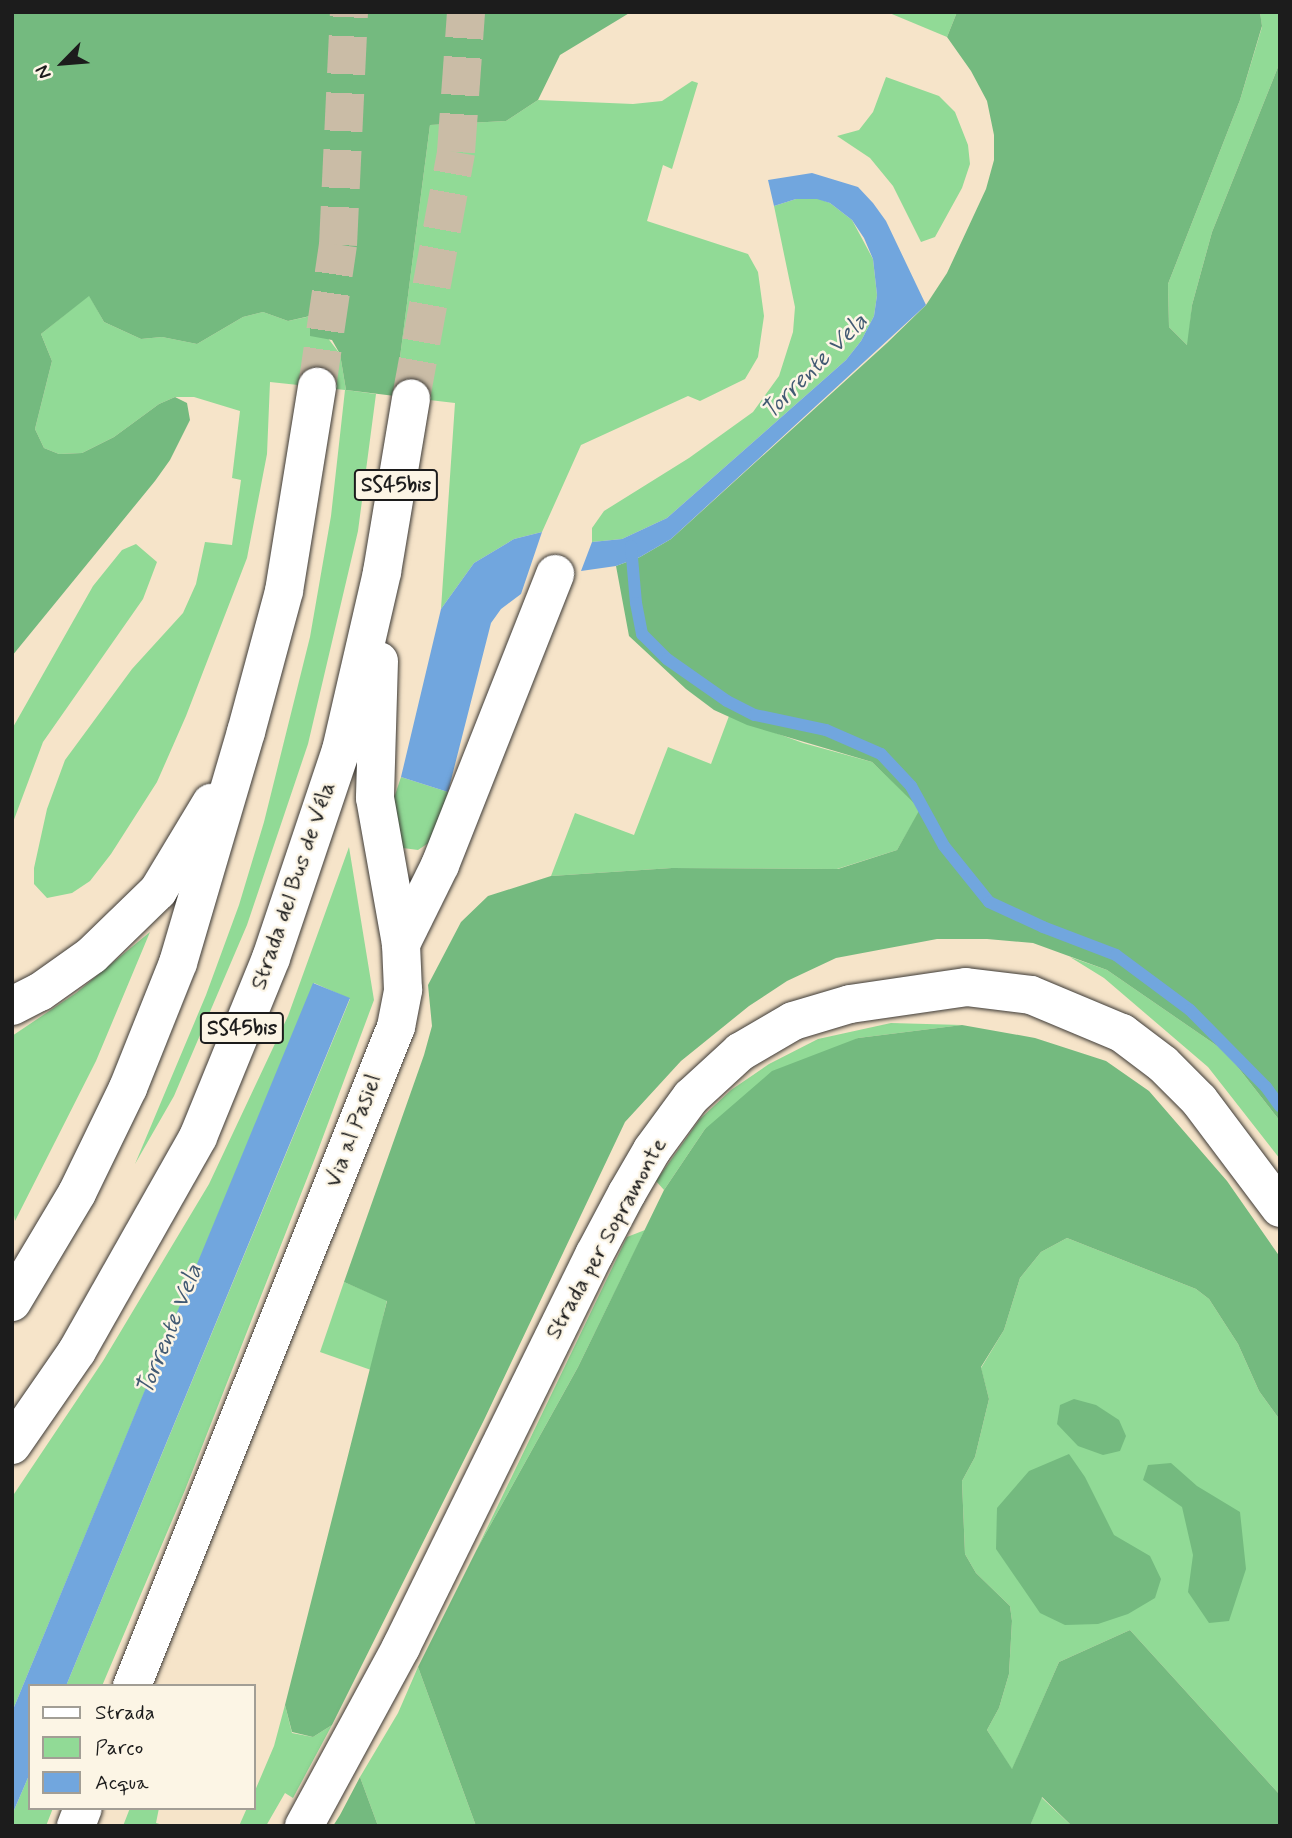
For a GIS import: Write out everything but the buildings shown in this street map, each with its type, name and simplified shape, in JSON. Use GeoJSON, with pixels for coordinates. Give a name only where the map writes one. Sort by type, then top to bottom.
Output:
{"type":"FeatureCollection","features":[{"type":"Feature","properties":{"kind":"main road"},"geometry":{"type":"LineString","coordinates":[[12,1302],[77,1193],[148,1044],[186,938],[284,591],[317,387]]}},
{"type":"Feature","properties":{"kind":"main road","name":"Strada del Bus de Véla"},"geometry":{"type":"LineString","coordinates":[[12,1445],[77,1352],[198,1137],[271,958],[341,750],[382,572],[411,398]]}},
{"type":"Feature","properties":{"kind":"main road"},"geometry":{"type":"LineString","coordinates":[[382,572],[375,798],[401,944]]}},
{"type":"Feature","properties":{"kind":"main road","name":"Via al Pasiel"},"geometry":{"type":"LineString","coordinates":[[133,1684],[396,1027],[403,990],[401,944],[440,865],[555,574]]}},
{"type":"Feature","properties":{"kind":"main road"},"geometry":{"type":"LineString","coordinates":[[12,1006],[40,992],[92,955],[158,891],[207,812],[246,732]]}},
{"type":"Feature","properties":{"kind":"main road","name":"Strada per Sopramonte"},"geometry":{"type":"LineString","coordinates":[[303,1826],[401,1647],[593,1255],[627,1193],[652,1150],[691,1097],[740,1052],[793,1021],[850,1004],[966,987],[1031,995],[1122,1033],[1163,1065],[1199,1100],[1280,1208]]}},
{"type":"Feature","properties":{"kind":"green space"},"geometry":{"type":"Polygon","coordinates":[[[12,12],[631,12],[560,55],[538,100],[506,121],[430,125],[395,396],[346,390],[340,354],[332,340],[310,336],[310,316],[288,321],[263,312],[243,317],[197,344],[162,337],[141,339],[104,322],[89,296],[41,334],[52,361],[35,429],[44,448],[59,454],[82,453],[114,437],[159,404],[175,397],[187,403],[190,420],[170,460],[155,481],[12,656],[12,12]]]}},
{"type":"Feature","properties":{"kind":"green space"},"geometry":{"type":"Polygon","coordinates":[[[887,12],[957,12],[947,37],[887,12]]]}},
{"type":"Feature","properties":{"kind":"green space"},"geometry":{"type":"Polygon","coordinates":[[[957,12],[1260,12],[1262,26],[1240,100],[1168,284],[1169,327],[1187,345],[1192,305],[1212,232],[1280,62],[1280,1121],[1226,1052],[1107,970],[1033,943],[937,939],[836,958],[787,981],[749,1006],[681,1061],[625,1122],[484,1420],[332,1725],[313,1737],[292,1732],[285,1705],[387,1301],[344,1282],[424,1055],[432,1026],[428,985],[461,922],[488,896],[551,876],[672,868],[838,869],[897,850],[920,809],[872,762],[747,725],[714,710],[686,689],[629,636],[616,566],[640,557],[671,539],[887,343],[926,305],[947,273],[986,189],[994,160],[994,135],[987,101],[971,71],[947,37],[957,12]]]}},
{"type":"Feature","properties":{"kind":"green space"},"geometry":{"type":"Polygon","coordinates":[[[1260,12],[1280,12],[1280,62],[1212,232],[1192,305],[1188,346],[1169,327],[1168,284],[1240,100],[1262,27],[1260,12]]]}},
{"type":"Feature","properties":{"kind":"green space"},"geometry":{"type":"Polygon","coordinates":[[[886,77],[939,96],[955,112],[968,145],[970,164],[962,188],[935,237],[921,242],[893,186],[870,158],[837,136],[859,130],[873,112],[886,77]]]}},
{"type":"Feature","properties":{"kind":"green space"},"geometry":{"type":"Polygon","coordinates":[[[692,81],[698,83],[672,169],[663,165],[647,221],[748,254],[758,272],[764,316],[758,357],[745,379],[700,401],[688,396],[581,445],[542,532],[514,539],[474,563],[441,609],[455,403],[395,396],[430,125],[506,121],[538,100],[633,104],[662,101],[692,81]]]}},
{"type":"Feature","properties":{"kind":"green space"},"geometry":{"type":"Polygon","coordinates":[[[817,198],[830,203],[852,220],[873,259],[877,295],[874,316],[861,341],[846,360],[667,518],[622,539],[592,542],[592,528],[604,511],[689,458],[753,412],[779,376],[793,332],[795,307],[774,206],[796,199],[817,198]]]}},
{"type":"Feature","properties":{"kind":"green space"},"geometry":{"type":"Polygon","coordinates":[[[89,295],[104,322],[141,339],[162,337],[197,344],[243,317],[263,312],[288,321],[311,316],[340,354],[346,390],[376,394],[358,531],[308,744],[247,925],[174,1096],[135,1164],[206,995],[239,905],[264,822],[310,637],[331,516],[345,390],[270,382],[267,454],[247,558],[186,716],[157,782],[111,854],[90,881],[72,893],[47,898],[34,884],[34,868],[47,809],[65,760],[132,669],[183,613],[196,584],[205,542],[232,545],[241,480],[232,478],[240,411],[194,397],[175,397],[159,404],[114,437],[82,453],[59,454],[44,448],[35,429],[52,361],[41,334],[89,295]]]}},
{"type":"Feature","properties":{"kind":"green space"},"geometry":{"type":"Polygon","coordinates":[[[136,544],[157,562],[143,599],[43,742],[12,825],[12,729],[93,586],[122,550],[136,544]]]}},
{"type":"Feature","properties":{"kind":"green space"},"geometry":{"type":"Polygon","coordinates":[[[729,716],[803,743],[872,762],[921,809],[897,850],[837,869],[672,868],[551,876],[575,813],[634,835],[668,747],[711,764],[729,716]]]}},
{"type":"Feature","properties":{"kind":"green space"},"geometry":{"type":"Polygon","coordinates":[[[401,777],[448,792],[433,840],[418,850],[403,848],[397,841],[394,798],[401,777]]]}},
{"type":"Feature","properties":{"kind":"green space"},"geometry":{"type":"Polygon","coordinates":[[[349,847],[374,1000],[317,1153],[185,1490],[103,1684],[67,1684],[350,999],[314,983],[12,1712],[12,1497],[103,1361],[209,1184],[288,1016],[349,847]]]}},
{"type":"Feature","properties":{"kind":"green space"},"geometry":{"type":"Polygon","coordinates":[[[150,932],[96,1061],[15,1221],[12,1203],[12,1036],[76,993],[150,932]]]}},
{"type":"Feature","properties":{"kind":"green space"},"geometry":{"type":"Polygon","coordinates":[[[1070,957],[1107,970],[1226,1052],[1280,1121],[1280,1159],[1208,1067],[1104,978],[1070,957]]]}},
{"type":"Feature","properties":{"kind":"green space"},"geometry":{"type":"Polygon","coordinates":[[[891,1023],[962,1025],[858,1038],[705,1129],[664,1190],[656,1181],[700,1119],[731,1090],[769,1064],[818,1039],[891,1023]]]}},
{"type":"Feature","properties":{"kind":"green space"},"geometry":{"type":"Polygon","coordinates":[[[962,1025],[1035,1038],[1106,1061],[1149,1091],[1227,1181],[1280,1257],[1280,1420],[1259,1391],[1238,1344],[1209,1299],[1196,1289],[1067,1238],[1041,1252],[1020,1278],[1004,1330],[981,1367],[989,1399],[975,1457],[962,1481],[965,1554],[976,1573],[1010,1606],[1012,1621],[1009,1674],[999,1708],[987,1730],[1012,1769],[1059,1662],[1130,1630],[1280,1795],[1280,1826],[1072,1826],[1042,1797],[1030,1826],[476,1826],[418,1667],[476,1551],[578,1367],[664,1190],[705,1129],[772,1071],[858,1038],[962,1025]]]}},
{"type":"Feature","properties":{"kind":"green space"},"geometry":{"type":"Polygon","coordinates":[[[645,1230],[578,1367],[476,1551],[627,1237],[645,1230]]]}},
{"type":"Feature","properties":{"kind":"green space"},"geometry":{"type":"Polygon","coordinates":[[[1067,1238],[1196,1289],[1209,1299],[1238,1344],[1259,1391],[1280,1420],[1280,1795],[1130,1630],[1059,1662],[1012,1770],[987,1730],[999,1708],[1009,1674],[1012,1621],[1010,1606],[976,1573],[965,1554],[962,1481],[975,1457],[989,1399],[981,1368],[1004,1330],[1020,1278],[1041,1252],[1067,1238]]]}},
{"type":"Feature","properties":{"kind":"green space"},"geometry":{"type":"Polygon","coordinates":[[[344,1282],[387,1300],[371,1370],[320,1352],[344,1282]]]}},
{"type":"Feature","properties":{"kind":"green space"},"geometry":{"type":"Polygon","coordinates":[[[1074,1399],[1096,1405],[1119,1420],[1126,1436],[1120,1451],[1103,1455],[1078,1446],[1057,1424],[1060,1405],[1074,1399]]]}},
{"type":"Feature","properties":{"kind":"green space"},"geometry":{"type":"Polygon","coordinates":[[[1069,1454],[1085,1477],[1114,1535],[1150,1556],[1161,1579],[1155,1598],[1128,1614],[1098,1624],[1065,1625],[1040,1613],[996,1549],[997,1508],[1029,1471],[1069,1454]]]}},
{"type":"Feature","properties":{"kind":"green space"},"geometry":{"type":"Polygon","coordinates":[[[1171,1463],[1197,1486],[1240,1512],[1246,1569],[1229,1621],[1209,1623],[1188,1592],[1193,1555],[1182,1507],[1143,1480],[1148,1465],[1171,1463]]]}},
{"type":"Feature","properties":{"kind":"green space"},"geometry":{"type":"Polygon","coordinates":[[[418,1667],[476,1826],[378,1826],[360,1777],[398,1713],[418,1667]]]}},
{"type":"Feature","properties":{"kind":"green space"},"geometry":{"type":"Polygon","coordinates":[[[285,1705],[292,1733],[313,1737],[332,1725],[293,1798],[285,1793],[266,1826],[239,1826],[246,1810],[256,1810],[256,1788],[274,1746],[285,1705]]]}},
{"type":"Feature","properties":{"kind":"green space"},"geometry":{"type":"Polygon","coordinates":[[[360,1777],[378,1826],[333,1826],[340,1815],[360,1777]]]}},
{"type":"Feature","properties":{"kind":"green space"},"geometry":{"type":"Polygon","coordinates":[[[28,1778],[28,1810],[52,1810],[46,1826],[12,1826],[12,1815],[28,1778]]]}},
{"type":"Feature","properties":{"kind":"green space"},"geometry":{"type":"Polygon","coordinates":[[[1041,1797],[1072,1826],[1030,1826],[1041,1797]]]}},
{"type":"Feature","properties":{"kind":"green space"},"geometry":{"type":"Polygon","coordinates":[[[129,1810],[159,1810],[156,1823],[166,1826],[123,1826],[129,1810]]]}},
{"type":"Feature","properties":{"kind":"water"},"geometry":{"type":"Polygon","coordinates":[[[812,173],[858,187],[873,203],[886,221],[926,305],[671,539],[640,557],[616,566],[581,571],[592,542],[622,539],[667,518],[846,360],[861,341],[874,316],[877,295],[873,259],[864,238],[852,220],[830,203],[817,199],[796,199],[774,206],[768,180],[812,173]]]}},
{"type":"Feature","properties":{"kind":"water"},"geometry":{"type":"Polygon","coordinates":[[[542,532],[521,594],[501,609],[491,623],[448,792],[401,777],[441,609],[474,563],[514,539],[542,532]]]}},
{"type":"Feature","properties":{"kind":"water","name":"Torrente Vela"},"geometry":{"type":"Polygon","coordinates":[[[313,983],[350,998],[67,1684],[28,1684],[28,1778],[12,1815],[12,1712],[313,983]]]}},
{"type":"Feature","properties":{"kind":"waterway"},"geometry":{"type":"LineString","coordinates":[[631,546],[636,603],[642,634],[667,659],[727,701],[755,715],[826,730],[881,754],[911,786],[944,846],[989,902],[1043,927],[1116,955],[1190,1010],[1266,1087],[1280,1106]]}},
{"type":"Feature","properties":{"kind":"tunnel"},"geometry":{"type":"LineString","coordinates":[[317,387],[338,245],[349,12]]}},
{"type":"Feature","properties":{"kind":"tunnel"},"geometry":{"type":"LineString","coordinates":[[411,398],[456,152],[466,12]]}}]}
